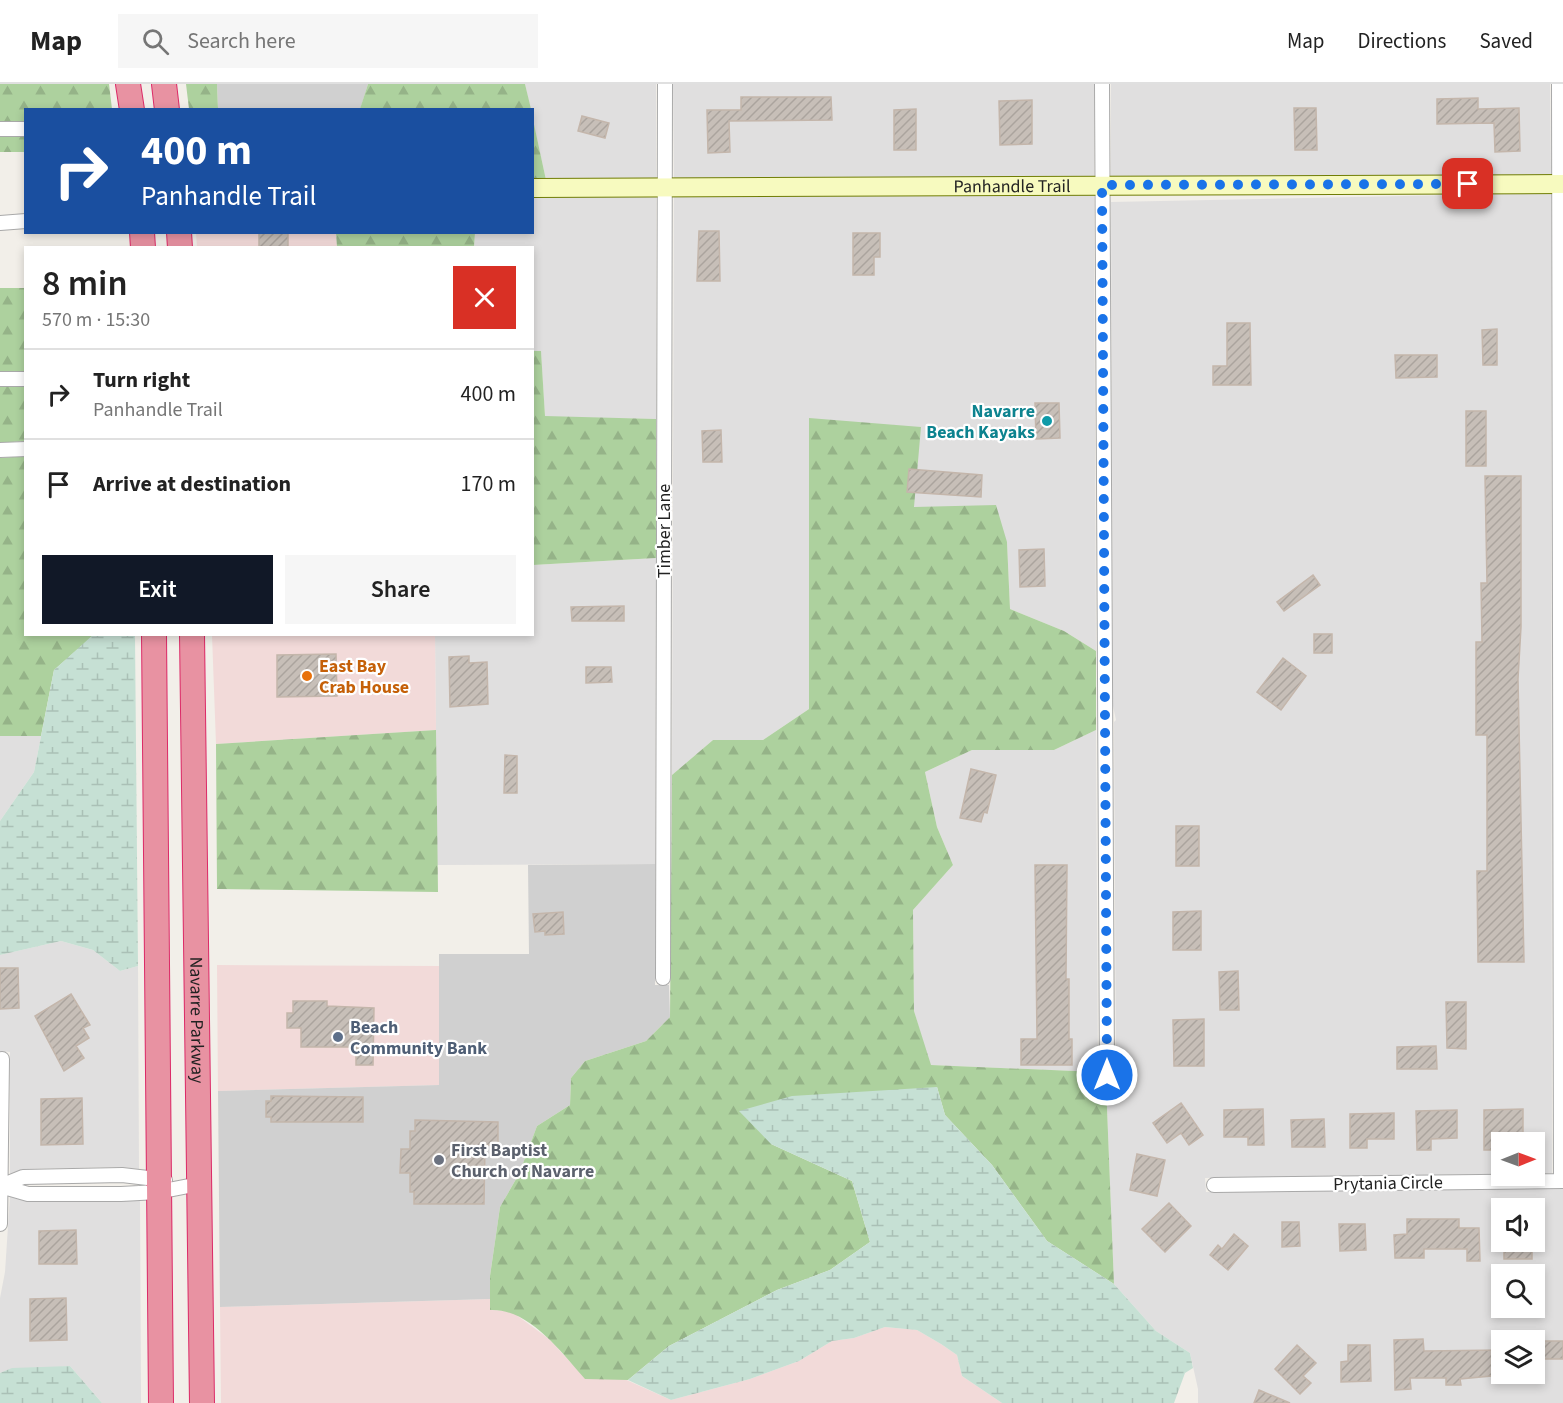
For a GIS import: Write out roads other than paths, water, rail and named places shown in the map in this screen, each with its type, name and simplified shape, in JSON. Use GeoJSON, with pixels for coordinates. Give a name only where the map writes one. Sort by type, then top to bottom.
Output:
{"type":"FeatureCollection","features":[{"type":"Feature","properties":{"kind":"highway"},"geometry":{"type":"LineString","coordinates":[[129,84],[132,108]]}},
{"type":"Feature","properties":{"kind":"highway"},"geometry":{"type":"LineString","coordinates":[[164,84],[167,108]]}},
{"type":"Feature","properties":{"kind":"highway"},"geometry":{"type":"LineString","coordinates":[[154,636],[161,1403]]}},
{"type":"Feature","properties":{"kind":"highway","name":"Navarre Parkway"},"geometry":{"type":"LineString","coordinates":[[192,636],[202,1403]]}},
{"type":"Feature","properties":{"kind":"highway"},"geometry":{"type":"LineString","coordinates":[[202,1377],[222,1403]]}},
{"type":"Feature","properties":{"kind":"street","name":"Timber Lane"},"geometry":{"type":"LineString","coordinates":[[663,978],[664,84]]}},
{"type":"Feature","properties":{"kind":"street"},"geometry":{"type":"LineString","coordinates":[[1102,84],[1107,1075]]}},
{"type":"Feature","properties":{"kind":"street"},"geometry":{"type":"LineString","coordinates":[[1559,84],[1562,1181]]}},
{"type":"Feature","properties":{"kind":"street"},"geometry":{"type":"LineString","coordinates":[[0,129],[24,129]]}},
{"type":"Feature","properties":{"kind":"street","name":"Panhandle Trail"},"geometry":{"type":"LineString","coordinates":[[534,188],[1561,184]]}},
{"type":"Feature","properties":{"kind":"street"},"geometry":{"type":"LineString","coordinates":[[0,223],[24,221]]}},
{"type":"Feature","properties":{"kind":"street"},"geometry":{"type":"LineString","coordinates":[[0,379],[24,379]]}},
{"type":"Feature","properties":{"kind":"street"},"geometry":{"type":"LineString","coordinates":[[0,450],[24,449]]}},
{"type":"Feature","properties":{"kind":"street"},"geometry":{"type":"LineString","coordinates":[[0,1224],[2,1059]]}},
{"type":"Feature","properties":{"kind":"street"},"geometry":{"type":"LineString","coordinates":[[1,1186],[23,1177],[122,1175],[158,1186]]}},
{"type":"Feature","properties":{"kind":"street","name":"Prytania Circle"},"geometry":{"type":"LineString","coordinates":[[1214,1185],[1562,1181]]}},
{"type":"Feature","properties":{"kind":"street"},"geometry":{"type":"LineString","coordinates":[[1,1186],[28,1194],[199,1184]]}},
{"type":"Feature","properties":{"kind":"place","name":"Navarre Beach Kayaks"},"geometry":{"type":"Point","coordinates":[1047,421]}},
{"type":"Feature","properties":{"kind":"place","name":"East Bay Crab House"},"geometry":{"type":"Point","coordinates":[307,676]}},
{"type":"Feature","properties":{"kind":"place","name":"Beach Community Bank"},"geometry":{"type":"Point","coordinates":[338,1037]}},
{"type":"Feature","properties":{"kind":"place","name":"First Baptist Church of Navarre"},"geometry":{"type":"Point","coordinates":[439,1160]}}]}
